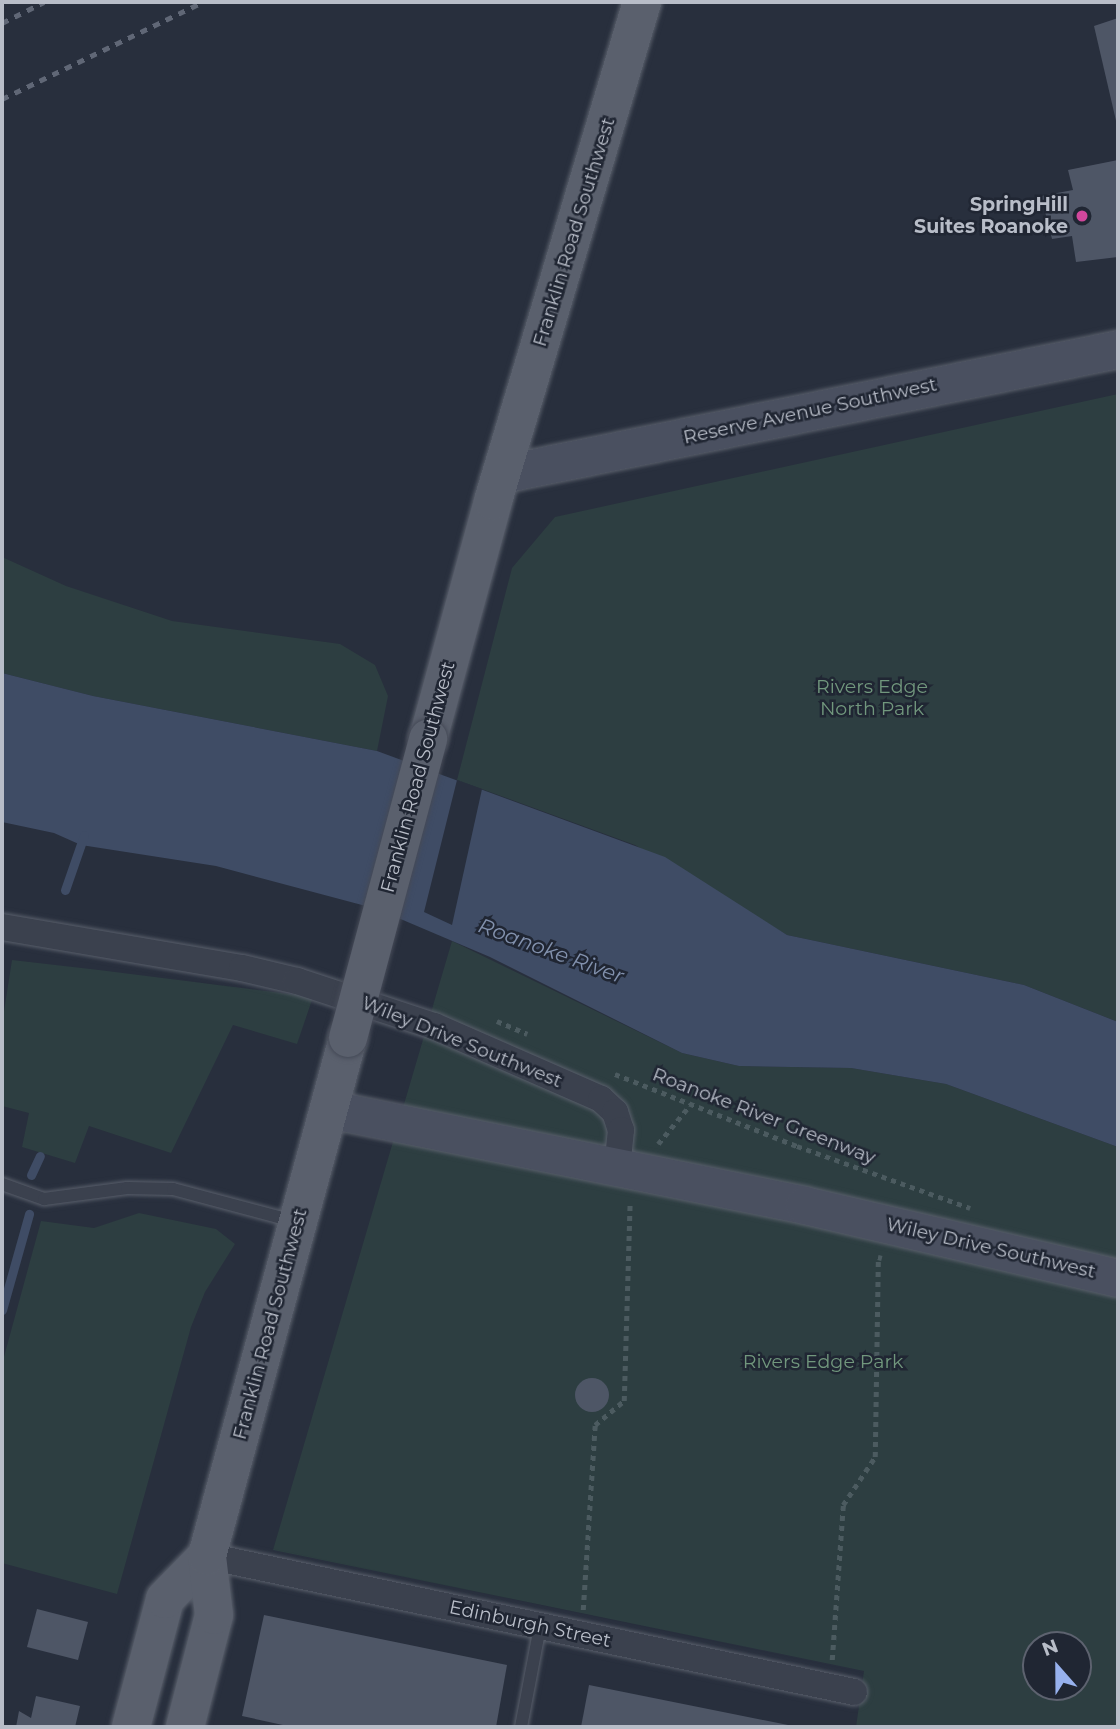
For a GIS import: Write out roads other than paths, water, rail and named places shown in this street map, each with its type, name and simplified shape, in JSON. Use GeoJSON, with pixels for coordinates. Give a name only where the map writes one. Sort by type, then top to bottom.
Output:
{"type":"FeatureCollection","features":[{"type":"Feature","properties":{"kind":"main road","name":"Franklin Road Southwest"},"geometry":{"type":"LineString","coordinates":[[185,1727],[214,1615],[207,1556],[502,474],[642,2]]}},
{"type":"Feature","properties":{"kind":"main road","name":"Franklin Road Southwest"},"geometry":{"type":"LineString","coordinates":[[131,1727],[166,1599],[207,1556]]}},
{"type":"Feature","properties":{"kind":"main road"},"geometry":{"type":"LineString","coordinates":[[120,1727],[152,1646]]}},
{"type":"Feature","properties":{"kind":"street","name":"Reserve Avenue Southwest"},"geometry":{"type":"LineString","coordinates":[[502,474],[1118,349]]}},
{"type":"Feature","properties":{"kind":"street","name":"Wiley Drive Southwest"},"geometry":{"type":"LineString","coordinates":[[2,927],[242,968],[310,985],[434,1026],[601,1099],[615,1112],[621,1130],[617,1166]]}},
{"type":"Feature","properties":{"kind":"street","name":"Wiley Drive Southwest"},"geometry":{"type":"LineString","coordinates":[[329,1110],[804,1205],[1118,1278]]}},
{"type":"Feature","properties":{"kind":"street","name":"Edinburgh Street"},"geometry":{"type":"LineString","coordinates":[[207,1556],[854,1692]]}},
{"type":"Feature","properties":{"kind":"lane"},"geometry":{"type":"LineString","coordinates":[[2,1184],[44,1199],[127,1188],[173,1189],[219,1199],[297,1223]]}},
{"type":"Feature","properties":{"kind":"lane"},"geometry":{"type":"LineString","coordinates":[[521,1727],[540,1626]]}},
{"type":"Feature","properties":{"kind":"water","name":"Roanoke River"},"geometry":{"type":"Polygon","coordinates":[[[2,673],[93,696],[377,751],[665,857],[787,935],[1024,985],[1118,1022],[1118,1147],[946,1084],[851,1068],[739,1066],[682,1053],[490,957],[377,909],[216,866],[81,845],[54,833],[2,822],[2,673]]]}},
{"type":"Feature","properties":{"kind":"waterway"},"geometry":{"type":"LineString","coordinates":[[65,890],[84,835]]}},
{"type":"Feature","properties":{"kind":"waterway"},"geometry":{"type":"LineString","coordinates":[[31,1175],[40,1156]]}},
{"type":"Feature","properties":{"kind":"waterway"},"geometry":{"type":"LineString","coordinates":[[2,1310],[29,1214]]}},
{"type":"Feature","properties":{"kind":"railway"},"geometry":{"type":"LineString","coordinates":[[2,23],[44,2]]}},
{"type":"Feature","properties":{"kind":"railway"},"geometry":{"type":"LineString","coordinates":[[2,99],[203,2]]}},
{"type":"Feature","properties":{"kind":"place","name":"SpringHill Suites Roanoke"},"geometry":{"type":"Point","coordinates":[1082,216]}},
{"type":"Feature","properties":{"kind":"park label","name":"Rivers Edge North Park"},"geometry":{"type":"Point","coordinates":[872,698]}},
{"type":"Feature","properties":{"kind":"park label","name":"Rivers Edge Park"},"geometry":{"type":"Point","coordinates":[823,1362]}}]}
